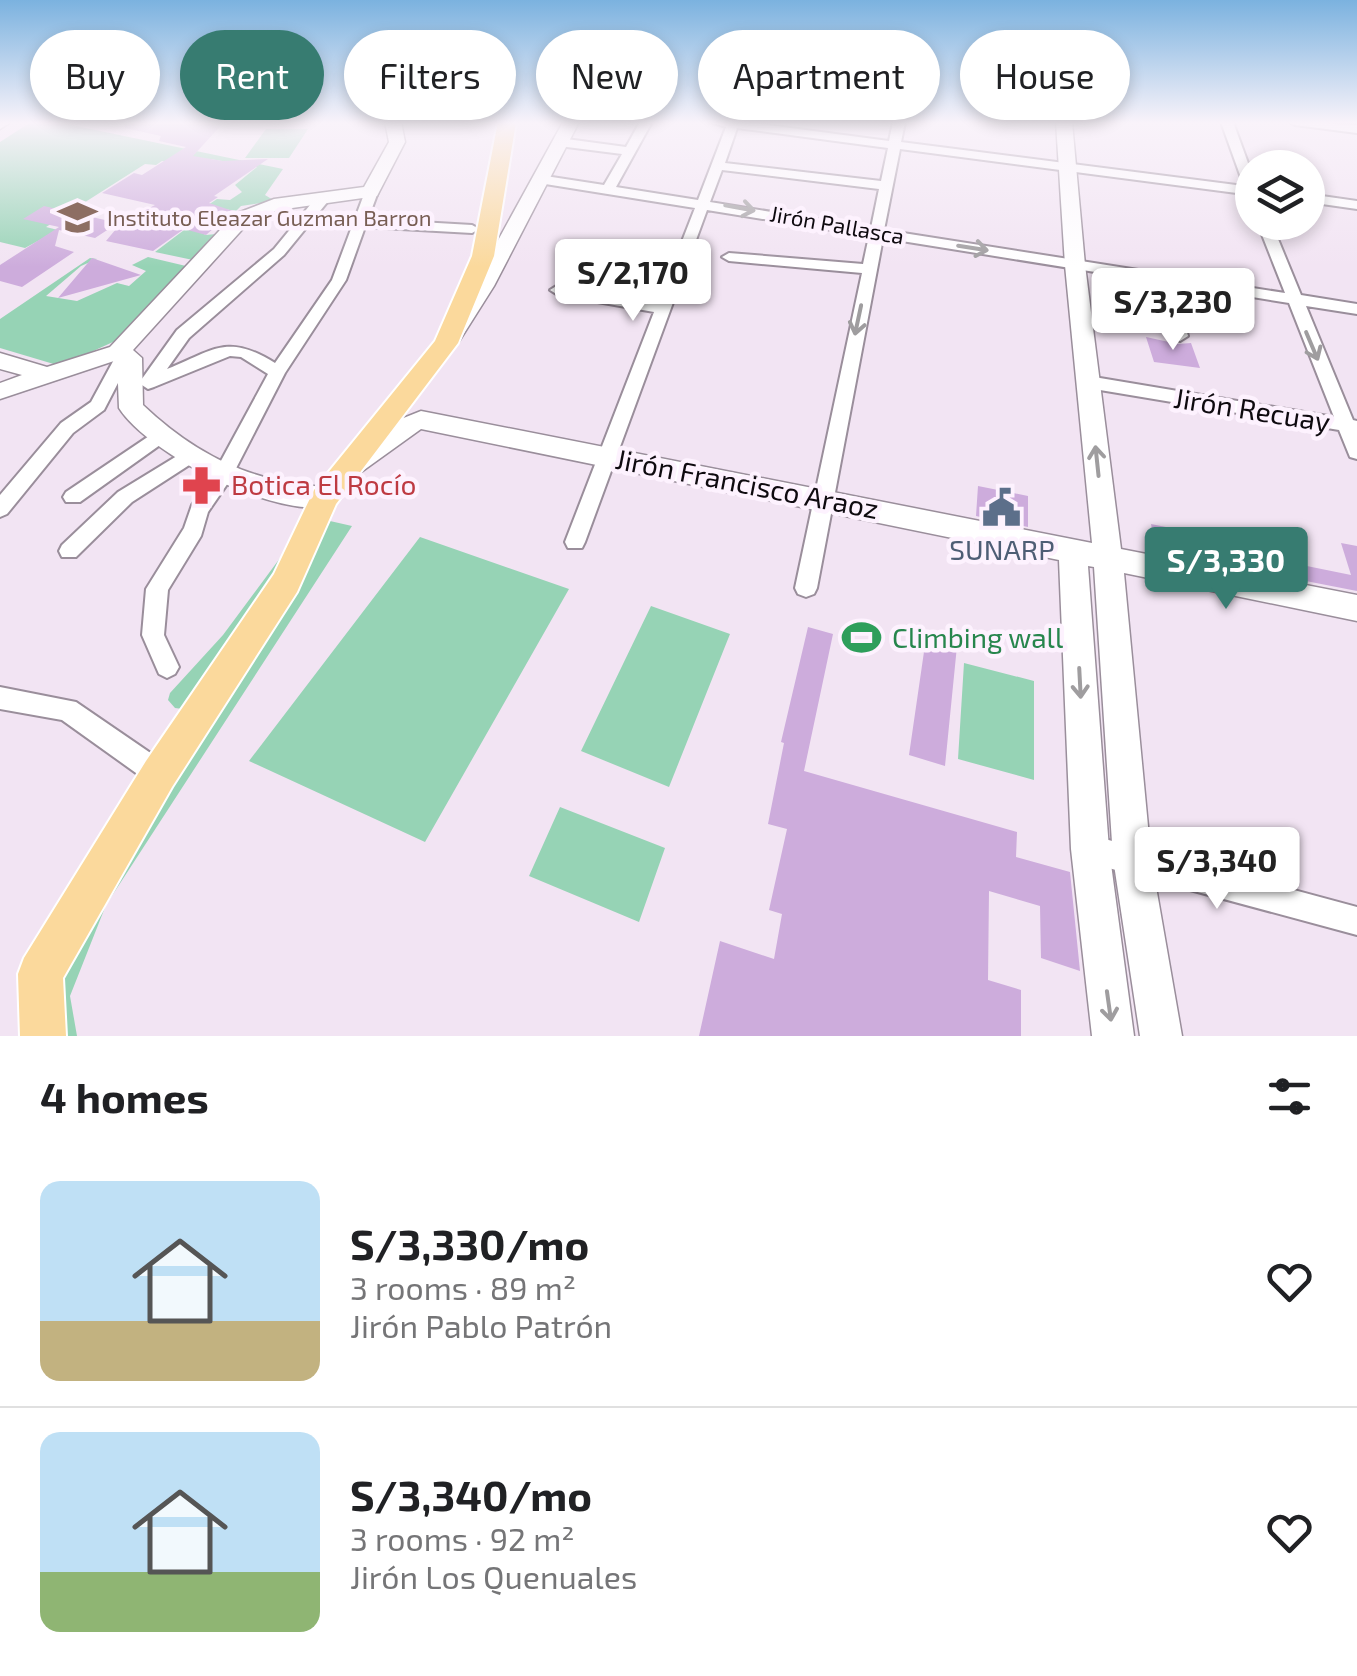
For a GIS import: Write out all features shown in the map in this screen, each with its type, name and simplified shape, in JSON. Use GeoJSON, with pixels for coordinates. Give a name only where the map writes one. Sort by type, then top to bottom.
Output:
{"type":"FeatureCollection","features":[{"type":"Feature","properties":{"kind":"main road"},"geometry":{"type":"LineString","coordinates":[[0,390],[126,351],[242,218],[274,206],[371,192],[382,170]]}},
{"type":"Feature","properties":{"kind":"main road"},"geometry":{"type":"LineString","coordinates":[[446,344],[483,256],[480,228],[486,170]]}},
{"type":"Feature","properties":{"kind":"main road"},"geometry":{"type":"LineString","coordinates":[[412,394],[454,282],[480,228],[495,170]]}},
{"type":"Feature","properties":{"kind":"main road"},"geometry":{"type":"LineString","coordinates":[[43,1036],[40,974],[159,774],[286,582],[324,498],[412,394],[490,280],[543,170]]}},
{"type":"Feature","properties":{"kind":"main road"},"geometry":{"type":"LineString","coordinates":[[1070,170],[1075,265],[1088,382],[1090,849],[1114,1036]]}},
{"type":"Feature","properties":{"kind":"main road"},"geometry":{"type":"LineString","coordinates":[[126,351],[136,394],[161,435],[223,475],[285,494],[324,498]]}},
{"type":"Feature","properties":{"kind":"main road"},"geometry":{"type":"LineString","coordinates":[[0,361],[42,374]]}},
{"type":"Feature","properties":{"kind":"main road","name":"Jirón Francisco Araoz"},"geometry":{"type":"LineString","coordinates":[[412,394],[610,456],[1357,608]]}},
{"type":"Feature","properties":{"kind":"main road"},"geometry":{"type":"LineString","coordinates":[[1090,554],[1161,1036]]}},
{"type":"Feature","properties":{"kind":"street"},"geometry":{"type":"LineString","coordinates":[[609,188],[619,170]]}},
{"type":"Feature","properties":{"kind":"street"},"geometry":{"type":"LineString","coordinates":[[575,542],[718,170]]}},
{"type":"Feature","properties":{"kind":"street"},"geometry":{"type":"LineString","coordinates":[[756,170],[886,186]]}},
{"type":"Feature","properties":{"kind":"street"},"geometry":{"type":"LineString","coordinates":[[806,588],[889,170]]}},
{"type":"Feature","properties":{"kind":"street"},"geometry":{"type":"LineString","coordinates":[[1095,170],[1235,189]]}},
{"type":"Feature","properties":{"kind":"street","name":"Jirón Pallasca"},"geometry":{"type":"LineString","coordinates":[[539,178],[1357,308]]}},
{"type":"Feature","properties":{"kind":"street"},"geometry":{"type":"LineString","coordinates":[[167,666],[153,635],[157,589],[194,530],[200,510],[223,475],[277,372],[339,280],[371,192]]}},
{"type":"Feature","properties":{"kind":"street"},"geometry":{"type":"LineString","coordinates":[[136,394],[183,334],[279,252],[324,198]]}},
{"type":"Feature","properties":{"kind":"street"},"geometry":{"type":"LineString","coordinates":[[1325,200],[1357,205]]}},
{"type":"Feature","properties":{"kind":"street"},"geometry":{"type":"LineString","coordinates":[[359,223],[480,228]]}},
{"type":"Feature","properties":{"kind":"street"},"geometry":{"type":"LineString","coordinates":[[1271,240],[1292,299],[1351,426],[1357,452]]}},
{"type":"Feature","properties":{"kind":"street"},"geometry":{"type":"LineString","coordinates":[[729,256],[869,268]]}},
{"type":"Feature","properties":{"kind":"street"},"geometry":{"type":"LineString","coordinates":[[1164,279],[1180,336]]}},
{"type":"Feature","properties":{"kind":"street"},"geometry":{"type":"LineString","coordinates":[[558,290],[663,309]]}},
{"type":"Feature","properties":{"kind":"street"},"geometry":{"type":"LineString","coordinates":[[136,394],[228,350],[244,352],[277,372]]}},
{"type":"Feature","properties":{"kind":"street"},"geometry":{"type":"LineString","coordinates":[[0,509],[68,428],[98,406],[126,351]]}},
{"type":"Feature","properties":{"kind":"street","name":"Jirón Recuay"},"geometry":{"type":"LineString","coordinates":[[1088,382],[1351,426]]}},
{"type":"Feature","properties":{"kind":"street"},"geometry":{"type":"LineString","coordinates":[[73,497],[161,435]]}},
{"type":"Feature","properties":{"kind":"street"},"geometry":{"type":"LineString","coordinates":[[70,551],[125,497],[190,455]]}},
{"type":"Feature","properties":{"kind":"street"},"geometry":{"type":"LineString","coordinates":[[0,698],[66,710],[159,774]]}},
{"type":"Feature","properties":{"kind":"street"},"geometry":{"type":"LineString","coordinates":[[1090,849],[1357,921]]}},
{"type":"Feature","properties":{"kind":"green space"},"geometry":{"type":"Polygon","coordinates":[[[0,170],[135,170],[46,227],[58,230],[25,248],[0,242],[0,170]]]}},
{"type":"Feature","properties":{"kind":"green space"},"geometry":{"type":"Polygon","coordinates":[[[253,170],[282,170],[265,195],[275,201],[241,206],[236,211],[224,209],[221,219],[226,223],[217,227],[199,211],[217,199],[230,200],[242,192],[235,185],[253,170]]]}},
{"type":"Feature","properties":{"kind":"green space"},"geometry":{"type":"Polygon","coordinates":[[[188,227],[206,235],[216,234],[193,260],[155,252],[188,227]]]}},
{"type":"Feature","properties":{"kind":"green space"},"geometry":{"type":"Polygon","coordinates":[[[148,257],[186,266],[124,337],[57,365],[0,348],[0,319],[90,258],[97,259],[81,266],[46,296],[77,301],[117,283],[129,286],[146,271],[132,265],[148,257]]]}},
{"type":"Feature","properties":{"kind":"green space"},"geometry":{"type":"Polygon","coordinates":[[[330,521],[352,526],[106,905],[70,996],[77,1036],[62,1036],[62,982],[83,934],[118,869],[316,550],[330,521]]]}},
{"type":"Feature","properties":{"kind":"green space"},"geometry":{"type":"Polygon","coordinates":[[[303,527],[190,710],[175,708],[168,700],[170,693],[223,635],[303,527]]]}},
{"type":"Feature","properties":{"kind":"green space"},"geometry":{"type":"Polygon","coordinates":[[[420,537],[569,589],[425,842],[249,761],[420,537]]]}},
{"type":"Feature","properties":{"kind":"green space"},"geometry":{"type":"Polygon","coordinates":[[[651,606],[730,634],[669,787],[581,751],[651,606]]]}},
{"type":"Feature","properties":{"kind":"green space"},"geometry":{"type":"Polygon","coordinates":[[[964,663],[1034,681],[1034,780],[958,759],[964,663]]]}},
{"type":"Feature","properties":{"kind":"green space"},"geometry":{"type":"Polygon","coordinates":[[[560,807],[665,848],[639,922],[529,876],[560,807]]]}},
{"type":"Feature","properties":{"kind":"building"},"geometry":{"type":"Polygon","coordinates":[[[149,170],[251,170],[209,203],[233,211],[206,235],[184,229],[153,251],[106,241],[121,223],[155,205],[102,193],[134,173],[142,175],[149,170]]]}},
{"type":"Feature","properties":{"kind":"building"},"geometry":{"type":"Polygon","coordinates":[[[44,206],[118,223],[95,238],[59,230],[55,246],[74,252],[22,287],[0,281],[0,265],[59,227],[23,219],[44,206]]]}},
{"type":"Feature","properties":{"kind":"building"},"geometry":{"type":"Polygon","coordinates":[[[92,258],[141,275],[58,298],[92,258]]]}},
{"type":"Feature","properties":{"kind":"building"},"geometry":{"type":"Polygon","coordinates":[[[1146,337],[1191,343],[1200,368],[1154,362],[1146,337]]]}},
{"type":"Feature","properties":{"kind":"building","name":"SUNARP"},"geometry":{"type":"Polygon","coordinates":[[[978,486],[1028,496],[1028,527],[976,516],[978,486]]]}},
{"type":"Feature","properties":{"kind":"building"},"geometry":{"type":"Polygon","coordinates":[[[1151,524],[1240,542],[1243,553],[1351,575],[1341,543],[1357,546],[1357,591],[1156,552],[1151,524]]]}},
{"type":"Feature","properties":{"kind":"building"},"geometry":{"type":"Polygon","coordinates":[[[808,627],[833,634],[804,771],[1017,832],[1016,857],[1070,872],[1080,971],[1041,958],[1040,906],[989,891],[988,980],[1021,990],[1021,1036],[699,1036],[720,941],[774,959],[782,914],[769,910],[787,829],[768,824],[784,743],[781,742],[808,627]]]}},
{"type":"Feature","properties":{"kind":"building"},"geometry":{"type":"Polygon","coordinates":[[[926,638],[957,646],[945,766],[909,755],[926,638]]]}},
{"type":"Feature","properties":{"kind":"place","name":"Instituto Eleazar Guzman Barron"},"geometry":{"type":"Point","coordinates":[77,218]}},
{"type":"Feature","properties":{"kind":"place","name":"Botica El Rocío"},"geometry":{"type":"Point","coordinates":[201,485]}},
{"type":"Feature","properties":{"kind":"place","name":"SUNARP"},"geometry":{"type":"Point","coordinates":[1002,507]}},
{"type":"Feature","properties":{"kind":"place","name":"Climbing wall"},"geometry":{"type":"Point","coordinates":[862,638]}}]}
